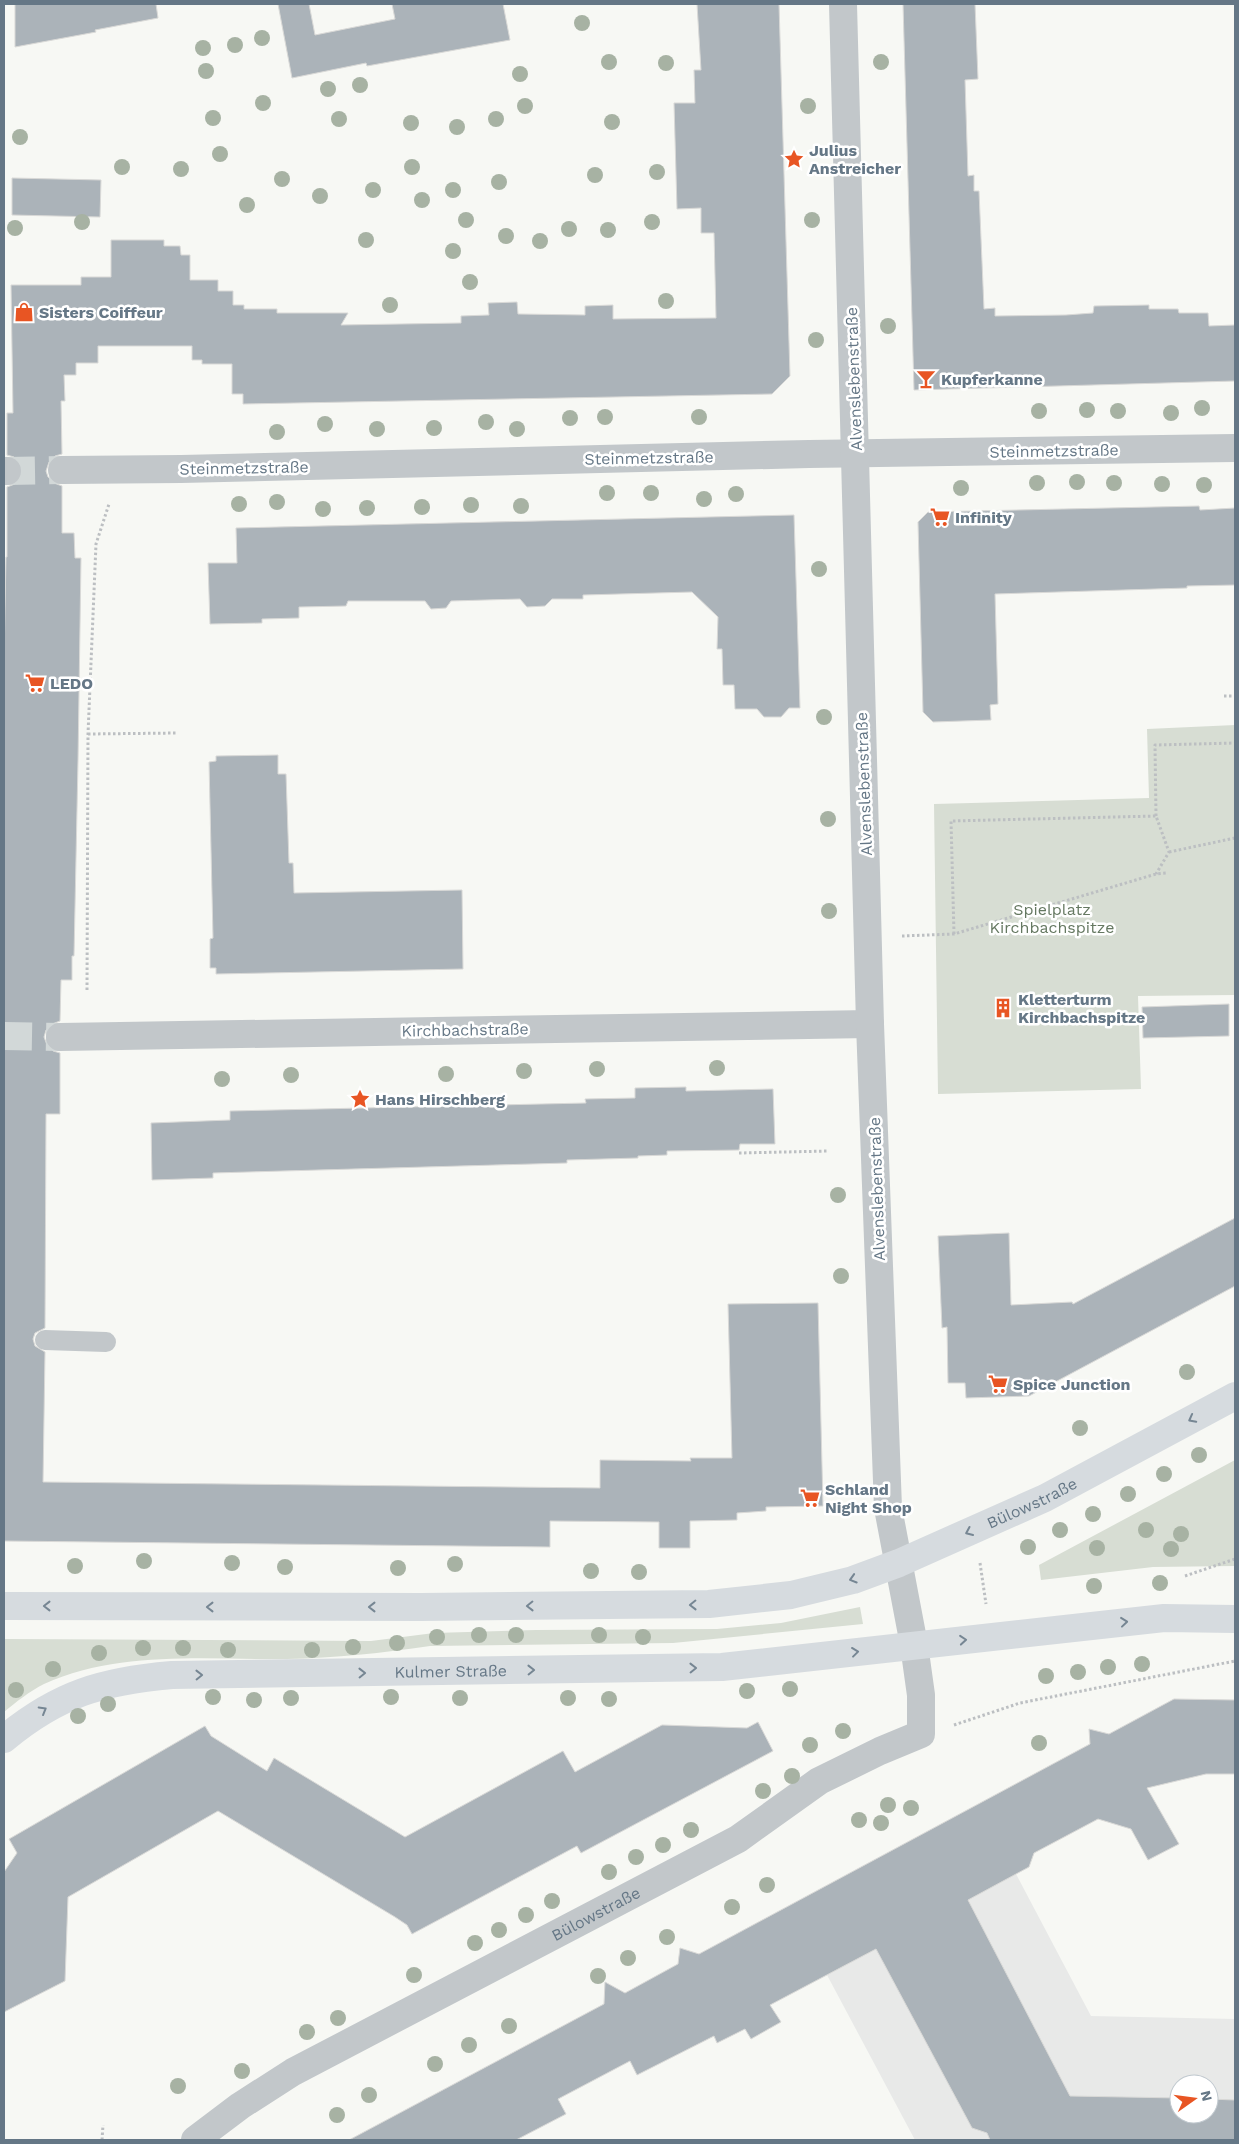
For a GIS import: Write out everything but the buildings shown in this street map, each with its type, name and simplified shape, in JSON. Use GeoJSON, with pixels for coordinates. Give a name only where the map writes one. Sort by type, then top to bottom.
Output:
{"type":"FeatureCollection","features":[{"type":"Feature","properties":{"kind":"main road","name":"Bülowstraße"},"geometry":{"type":"LineString","coordinates":[[899,1563],[1045,1498],[1235,1396]]}},
{"type":"Feature","properties":{"kind":"main road"},"geometry":{"type":"LineString","coordinates":[[4,1606],[421,1607],[709,1604],[791,1595],[853,1580],[899,1563]]}},
{"type":"Feature","properties":{"kind":"main road"},"geometry":{"type":"LineString","coordinates":[[914,1645],[1164,1618],[1235,1619]]}},
{"type":"Feature","properties":{"kind":"main road","name":"Kulmer Straße"},"geometry":{"type":"LineString","coordinates":[[4,1739],[38,1713],[63,1698],[89,1689],[143,1677],[722,1667],[914,1645]]}},
{"type":"Feature","properties":{"kind":"street","name":"Alvenslebenstraße"},"geometry":{"type":"LineString","coordinates":[[843,4],[870,1024],[888,1508],[899,1563]]}},
{"type":"Feature","properties":{"kind":"street","name":"Steinmetzstraße"},"geometry":{"type":"LineString","coordinates":[[62,470],[856,453],[1235,448]]}},
{"type":"Feature","properties":{"kind":"street","name":"Kirchbachstraße"},"geometry":{"type":"LineString","coordinates":[[60,1037],[870,1024]]}},
{"type":"Feature","properties":{"kind":"street","name":"Bülowstraße"},"geometry":{"type":"LineString","coordinates":[[195,2140],[240,2106],[293,2072],[738,1840],[819,1781],[880,1751],[921,1734],[921,1695],[899,1563]]}},
{"type":"Feature","properties":{"kind":"lane"},"geometry":{"type":"LineString","coordinates":[[45,1340],[106,1342]]}},
{"type":"Feature","properties":{"kind":"path"},"geometry":{"type":"LineString","coordinates":[[87,990],[88,734],[96,544],[121,470]]}},
{"type":"Feature","properties":{"kind":"path"},"geometry":{"type":"LineString","coordinates":[[1224,696],[1235,696]]}},
{"type":"Feature","properties":{"kind":"path"},"geometry":{"type":"LineString","coordinates":[[88,734],[177,733]]}},
{"type":"Feature","properties":{"kind":"path"},"geometry":{"type":"LineString","coordinates":[[1169,852],[1156,816],[1155,745],[1235,743]]}},
{"type":"Feature","properties":{"kind":"path"},"geometry":{"type":"LineString","coordinates":[[954,934],[951,821],[1156,816]]}},
{"type":"Feature","properties":{"kind":"path"},"geometry":{"type":"LineString","coordinates":[[1156,874],[1169,852],[1235,838]]}},
{"type":"Feature","properties":{"kind":"path"},"geometry":{"type":"LineString","coordinates":[[868,937],[954,934],[1156,874],[1167,873]]}},
{"type":"Feature","properties":{"kind":"path"},"geometry":{"type":"LineString","coordinates":[[739,1153],[829,1151]]}},
{"type":"Feature","properties":{"kind":"path"},"geometry":{"type":"LineString","coordinates":[[1186,1576],[1235,1559]]}},
{"type":"Feature","properties":{"kind":"path"},"geometry":{"type":"LineString","coordinates":[[980,1562],[986,1610]]}},
{"type":"Feature","properties":{"kind":"path"},"geometry":{"type":"LineString","coordinates":[[961,1723],[1020,1703],[1235,1661]]}},
{"type":"Feature","properties":{"kind":"path"},"geometry":{"type":"LineString","coordinates":[[102,2140],[103,2125]]}},
{"type":"Feature","properties":{"kind":"shaded area"},"geometry":{"type":"Polygon","coordinates":[[[1016,1874],[1091,2016],[1235,2019],[1235,2140],[915,2140],[827,1975],[1016,1874]]]}},
{"type":"Feature","properties":{"kind":"green space","name":"Spielplatz Kirchbachspitze"},"geometry":{"type":"Polygon","coordinates":[[[1235,725],[1235,995],[1138,996],[1141,1089],[938,1094],[934,804],[1149,798],[1147,729],[1235,725]]]}},
{"type":"Feature","properties":{"kind":"green space"},"geometry":{"type":"Polygon","coordinates":[[[1235,1460],[1235,1566],[1153,1567],[1041,1580],[1039,1565],[1235,1460]]]}},
{"type":"Feature","properties":{"kind":"green space"},"geometry":{"type":"Polygon","coordinates":[[[860,1607],[863,1624],[673,1643],[430,1646],[323,1658],[195,1658],[133,1661],[73,1673],[44,1684],[28,1693],[4,1712],[4,1639],[371,1641],[434,1633],[536,1630],[717,1629],[781,1623],[860,1607]]]}},
{"type":"Feature","properties":{"kind":"tunnel"},"geometry":{"type":"LineString","coordinates":[[7,471],[62,470]]}},
{"type":"Feature","properties":{"kind":"tunnel"},"geometry":{"type":"LineString","coordinates":[[4,1036],[60,1037]]}},
{"type":"Feature","properties":{"kind":"place","name":"Julius Anstreicher"},"geometry":{"type":"Point","coordinates":[794,159]}},
{"type":"Feature","properties":{"kind":"place","name":"Sisters Coiffeur"},"geometry":{"type":"Point","coordinates":[24,312]}},
{"type":"Feature","properties":{"kind":"place","name":"Kupferkanne"},"geometry":{"type":"Point","coordinates":[926,379]}},
{"type":"Feature","properties":{"kind":"place","name":"Infinity"},"geometry":{"type":"Point","coordinates":[940,517]}},
{"type":"Feature","properties":{"kind":"place","name":"LEDO"},"geometry":{"type":"Point","coordinates":[35,683]}},
{"type":"Feature","properties":{"kind":"place","name":"Kletterturm Kirchbachspitze"},"geometry":{"type":"Point","coordinates":[1003,1008]}},
{"type":"Feature","properties":{"kind":"place","name":"Hans Hirschberg"},"geometry":{"type":"Point","coordinates":[360,1099]}},
{"type":"Feature","properties":{"kind":"place","name":"Spice Junction"},"geometry":{"type":"Point","coordinates":[998,1384]}},
{"type":"Feature","properties":{"kind":"place","name":"Schland Night Shop"},"geometry":{"type":"Point","coordinates":[810,1498]}}]}
